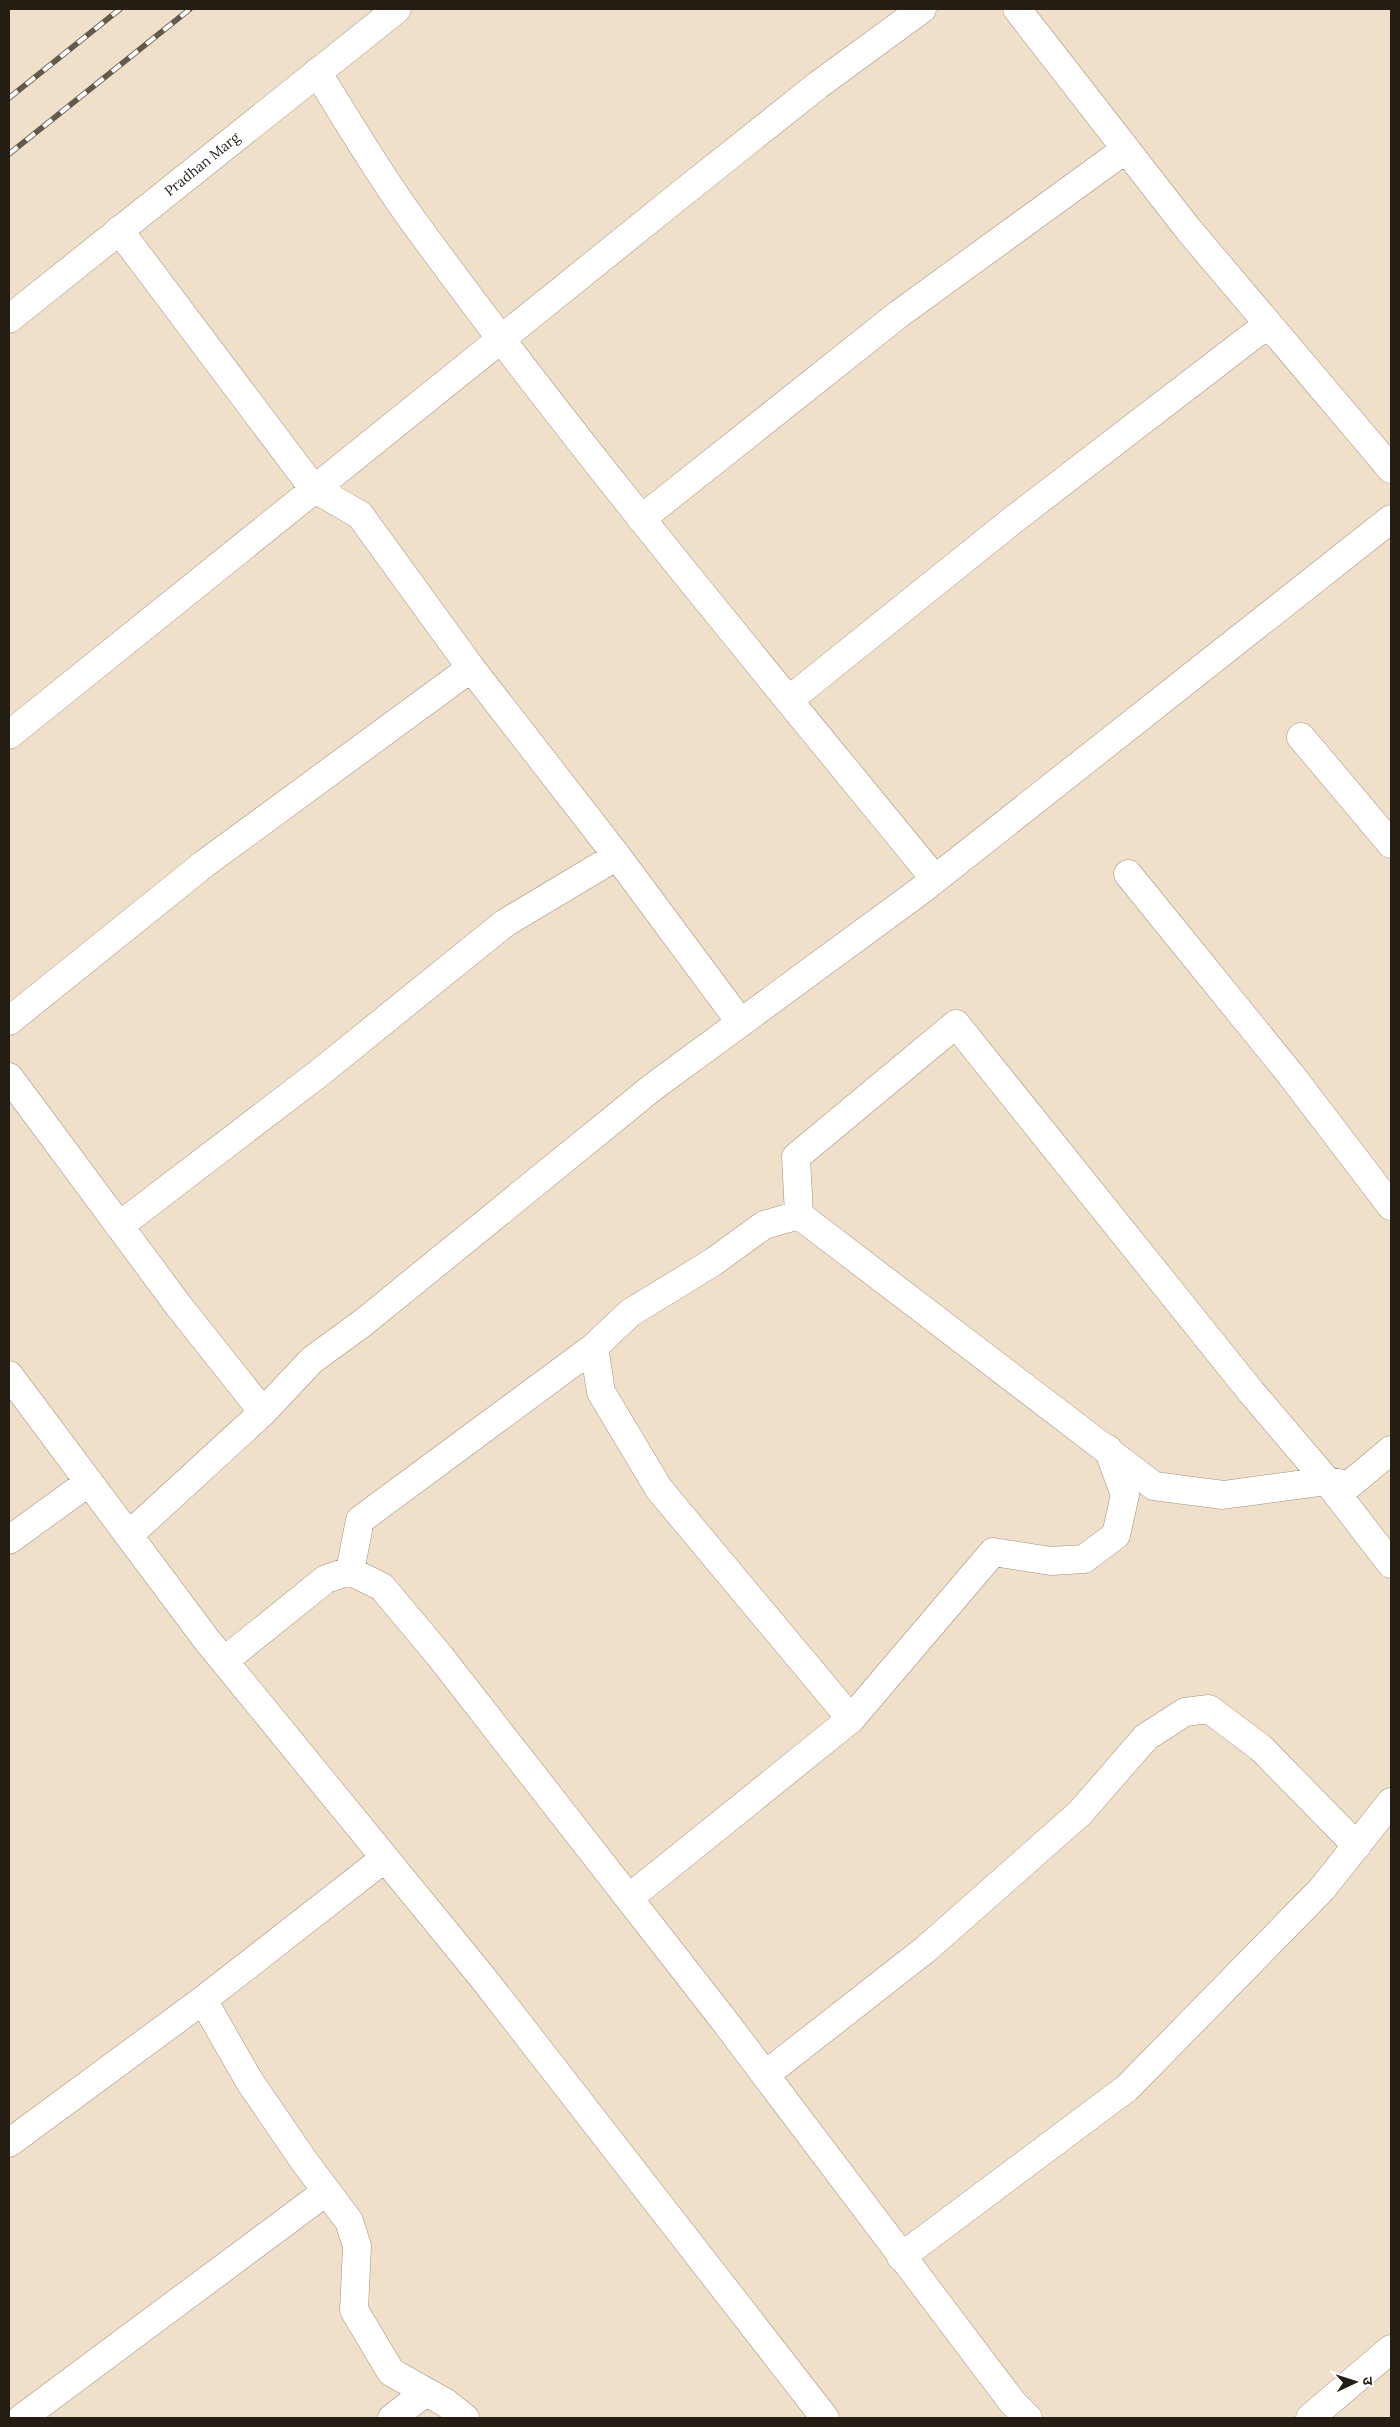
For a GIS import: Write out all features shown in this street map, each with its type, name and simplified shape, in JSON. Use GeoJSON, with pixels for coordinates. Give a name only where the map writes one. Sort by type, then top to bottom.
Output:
{"type":"FeatureCollection","features":[{"type":"Feature","properties":{"kind":"street","name":"Pradhan Marg"},"geometry":{"type":"LineString","coordinates":[[9,319],[397,9]]}},
{"type":"Feature","properties":{"kind":"street"},"geometry":{"type":"LineString","coordinates":[[9,735],[313,488],[818,85],[922,9]]}},
{"type":"Feature","properties":{"kind":"street"},"geometry":{"type":"LineString","coordinates":[[1017,9],[1188,229],[1391,469]]}},
{"type":"Feature","properties":{"kind":"street"},"geometry":{"type":"LineString","coordinates":[[317,72],[410,216],[641,519],[935,879]]}},
{"type":"Feature","properties":{"kind":"street"},"geometry":{"type":"LineString","coordinates":[[641,519],[899,314],[1126,149]]}},
{"type":"Feature","properties":{"kind":"street"},"geometry":{"type":"LineString","coordinates":[[120,230],[313,488],[360,515],[472,668],[617,856],[741,1023]]}},
{"type":"Feature","properties":{"kind":"street"},"geometry":{"type":"LineString","coordinates":[[789,700],[1013,520],[1268,324]]}},
{"type":"Feature","properties":{"kind":"street"},"geometry":{"type":"LineString","coordinates":[[129,1535],[263,1412],[312,1360],[364,1322],[653,1088],[935,879],[1391,519]]}},
{"type":"Feature","properties":{"kind":"street"},"geometry":{"type":"LineString","coordinates":[[9,1021],[204,864],[472,668]]}},
{"type":"Feature","properties":{"kind":"street"},"geometry":{"type":"LineString","coordinates":[[1301,737],[1391,844]]}},
{"type":"Feature","properties":{"kind":"street"},"geometry":{"type":"LineString","coordinates":[[119,1226],[318,1074],[505,923],[617,856]]}},
{"type":"Feature","properties":{"kind":"street"},"geometry":{"type":"LineString","coordinates":[[1128,874],[1291,1075],[1391,1206]]}},
{"type":"Feature","properties":{"kind":"street"},"geometry":{"type":"LineString","coordinates":[[1391,1450],[1348,1485],[1327,1481],[1224,1495],[1154,1486],[799,1215],[796,1157],[956,1024],[1246,1385],[1327,1481],[1391,1564]]}},
{"type":"Feature","properties":{"kind":"street"},"geometry":{"type":"LineString","coordinates":[[9,1077],[178,1305],[263,1412]]}},
{"type":"Feature","properties":{"kind":"street"},"geometry":{"type":"LineString","coordinates":[[350,1571],[360,1520],[594,1347],[630,1313],[713,1262],[764,1225],[799,1215]]}},
{"type":"Feature","properties":{"kind":"street"},"geometry":{"type":"LineString","coordinates":[[594,1347],[602,1392],[659,1489],[851,1719]]}},
{"type":"Feature","properties":{"kind":"street"},"geometry":{"type":"LineString","coordinates":[[9,1375],[224,1661],[483,1978],[825,2418]]}},
{"type":"Feature","properties":{"kind":"street"},"geometry":{"type":"LineString","coordinates":[[628,1898],[851,1719],[993,1552],[1051,1561],[1084,1559],[1116,1535],[1125,1495],[1108,1449]]}},
{"type":"Feature","properties":{"kind":"street"},"geometry":{"type":"LineString","coordinates":[[9,1540],[89,1482]]}},
{"type":"Feature","properties":{"kind":"street"},"geometry":{"type":"LineString","coordinates":[[224,1661],[326,1579],[350,1571],[382,1587],[440,1655],[765,2075],[1013,2403],[1028,2418]]}},
{"type":"Feature","properties":{"kind":"street"},"geometry":{"type":"LineString","coordinates":[[765,2075],[926,1949],[1080,1813],[1146,1737],[1185,1712],[1209,1709],[1262,1748],[1357,1846]]}},
{"type":"Feature","properties":{"kind":"street"},"geometry":{"type":"LineString","coordinates":[[901,2257],[1127,2088],[1322,1889],[1391,1802]]}},
{"type":"Feature","properties":{"kind":"street"},"geometry":{"type":"LineString","coordinates":[[9,2143],[202,2000],[385,1858]]}},
{"type":"Feature","properties":{"kind":"street"},"geometry":{"type":"LineString","coordinates":[[202,2000],[250,2082],[327,2192],[350,2221],[357,2246],[354,2310],[390,2372],[446,2403],[465,2418]]}},
{"type":"Feature","properties":{"kind":"street"},"geometry":{"type":"LineString","coordinates":[[22,2418],[327,2192]]}},
{"type":"Feature","properties":{"kind":"street"},"geometry":{"type":"LineString","coordinates":[[1310,2418],[1389,2357]]}},
{"type":"Feature","properties":{"kind":"street"},"geometry":{"type":"LineString","coordinates":[[392,2418],[426,2392]]}},
{"type":"Feature","properties":{"kind":"railway"},"geometry":{"type":"LineString","coordinates":[[9,98],[120,9]]}},
{"type":"Feature","properties":{"kind":"railway"},"geometry":{"type":"LineString","coordinates":[[9,154],[190,9]]}}]}
